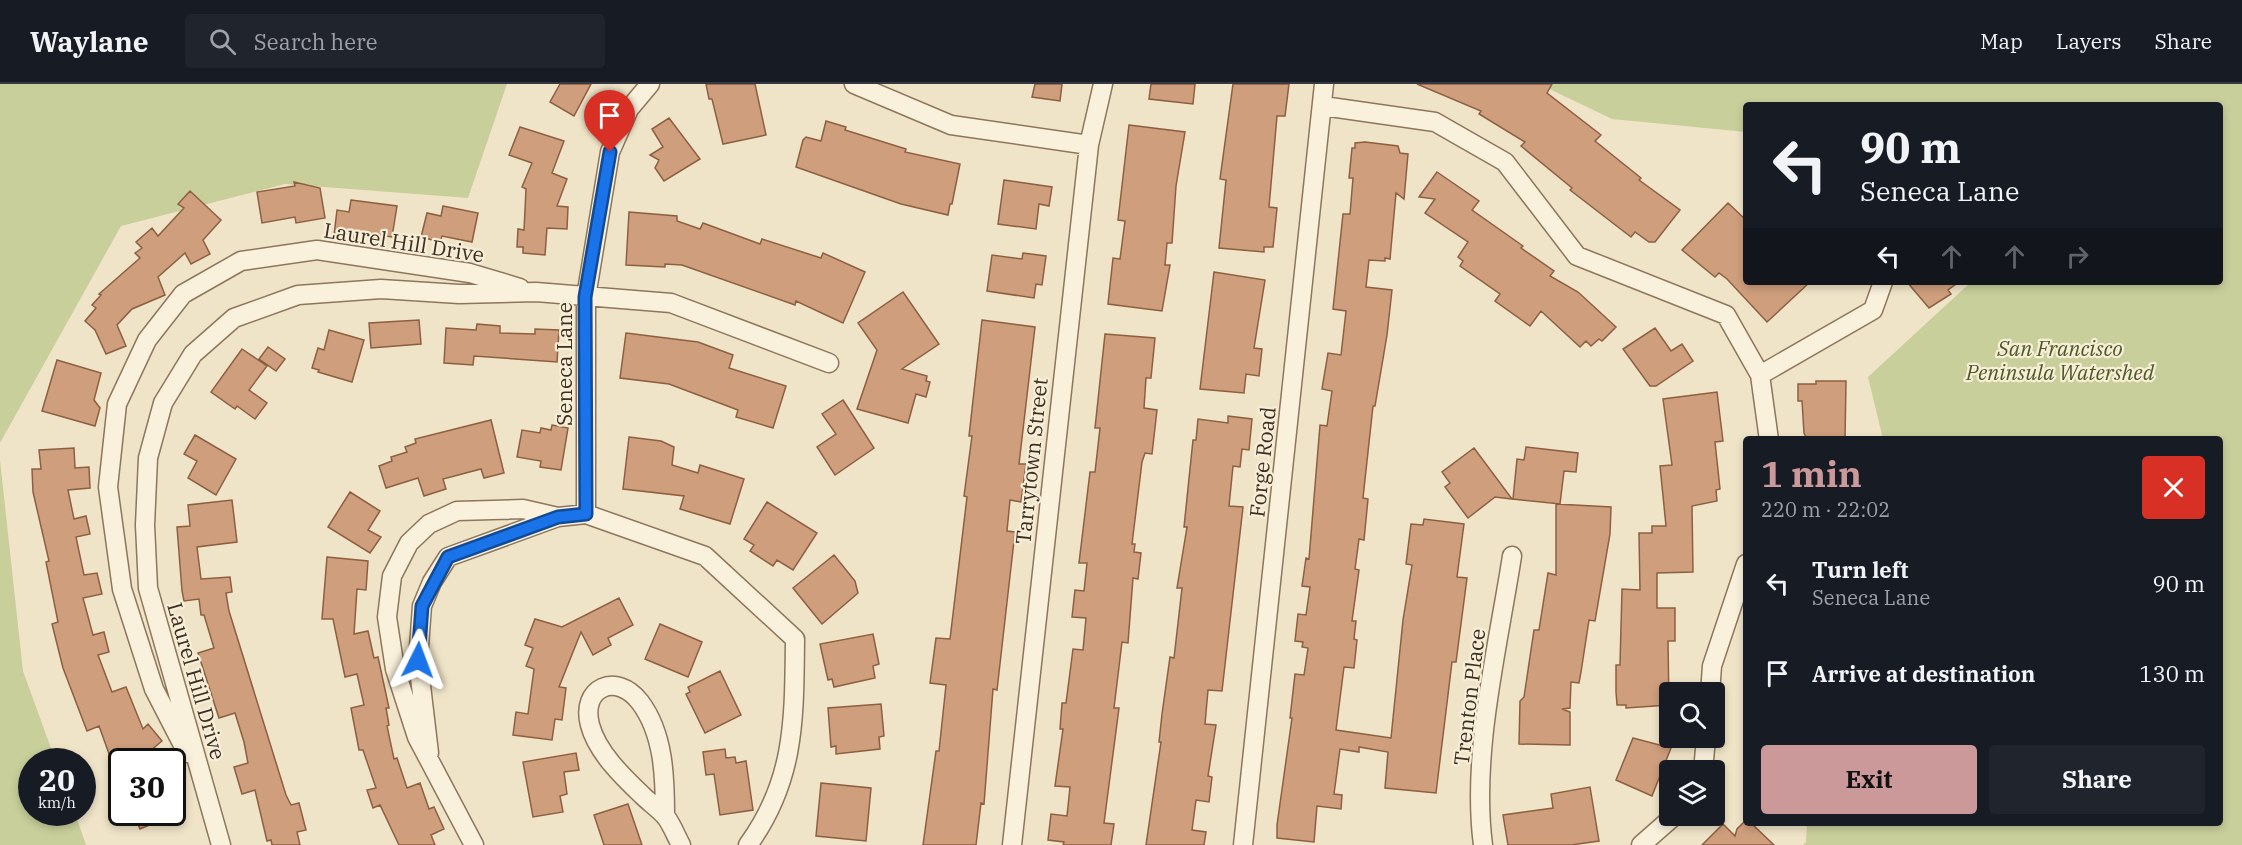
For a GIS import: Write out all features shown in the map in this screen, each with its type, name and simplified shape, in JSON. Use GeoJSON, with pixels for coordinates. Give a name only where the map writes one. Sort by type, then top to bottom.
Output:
{"type":"FeatureCollection","features":[{"type":"Feature","properties":{"kind":"street","name":"Seneca Lane"},"geometry":{"type":"LineString","coordinates":[[586,514],[585,297],[610,152],[629,109],[650,84]]}},
{"type":"Feature","properties":{"kind":"street"},"geometry":{"type":"LineString","coordinates":[[854,84],[951,125],[1089,145]]}},
{"type":"Feature","properties":{"kind":"street","name":"Tarrytown Street"},"geometry":{"type":"LineString","coordinates":[[1012,845],[1089,145],[1103,84]]}},
{"type":"Feature","properties":{"kind":"street","name":"Forge Road"},"geometry":{"type":"LineString","coordinates":[[1243,845],[1324,84]]}},
{"type":"Feature","properties":{"kind":"street"},"geometry":{"type":"LineString","coordinates":[[1323,106],[1435,122],[1505,162],[1577,256],[1726,315],[1760,375],[1768,436]]}},
{"type":"Feature","properties":{"kind":"street","name":"Laurel Hill Drive"},"geometry":{"type":"LineString","coordinates":[[202,780],[154,689],[122,589],[108,487],[117,404],[147,340],[183,294],[241,261],[317,250],[470,273],[536,292]]}},
{"type":"Feature","properties":{"kind":"street"},"geometry":{"type":"LineString","coordinates":[[1760,375],[1873,310],[1882,285]]}},
{"type":"Feature","properties":{"kind":"street","name":"Laurel Hill Drive"},"geometry":{"type":"LineString","coordinates":[[221,845],[148,588],[145,525],[148,458],[164,403],[193,354],[234,318],[298,295],[381,289],[459,294],[536,292],[671,303],[829,363]]}},
{"type":"Feature","properties":{"kind":"street"},"geometry":{"type":"LineString","coordinates":[[474,845],[417,737],[395,669],[387,617],[392,576],[409,543],[429,524],[457,511],[522,509],[558,517]]}},
{"type":"Feature","properties":{"kind":"street"},"geometry":{"type":"LineString","coordinates":[[430,761],[418,660],[422,606],[432,582],[448,557],[558,517],[586,514],[705,556],[795,639],[794,724],[783,778],[766,820],[748,845]]}},
{"type":"Feature","properties":{"kind":"street","name":"Trenton Place"},"geometry":{"type":"LineString","coordinates":[[1483,845],[1480,824],[1483,745],[1512,556]]}},
{"type":"Feature","properties":{"kind":"street"},"geometry":{"type":"LineString","coordinates":[[1711,682],[1712,666],[1743,573]]}},
{"type":"Feature","properties":{"kind":"street"},"geometry":{"type":"LineString","coordinates":[[665,816],[662,754],[655,727],[639,700],[627,690],[612,684],[598,689],[589,702],[590,725],[601,748],[637,790],[665,816],[681,845]]}},
{"type":"Feature","properties":{"kind":"street"},"geometry":{"type":"LineString","coordinates":[[1641,845],[1663,826]]}},
{"type":"Feature","properties":{"kind":"green space"},"geometry":{"type":"Polygon","coordinates":[[[0,84],[507,84],[468,198],[285,184],[121,226],[0,443],[0,84]]]}},
{"type":"Feature","properties":{"kind":"green space","name":"San Francisco Peninsula Watershed"},"geometry":{"type":"Polygon","coordinates":[[[1539,84],[2242,84],[2242,845],[1803,845],[1806,842],[1807,826],[2223,826],[2223,436],[1882,436],[1868,377],[1968,285],[2223,285],[2223,102],[1743,102],[1743,132],[1612,119],[1539,84]]]}},
{"type":"Feature","properties":{"kind":"green space"},"geometry":{"type":"Polygon","coordinates":[[[0,460],[23,671],[51,748],[18,748],[18,826],[79,826],[86,845],[0,845],[0,460]]]}},
{"type":"Feature","properties":{"kind":"building"},"geometry":{"type":"Polygon","coordinates":[[[560,84],[591,84],[574,116],[550,102],[560,84]]]}},
{"type":"Feature","properties":{"kind":"building"},"geometry":{"type":"Polygon","coordinates":[[[706,84],[755,84],[766,135],[723,144],[706,84]]]}},
{"type":"Feature","properties":{"kind":"building"},"geometry":{"type":"Polygon","coordinates":[[[1035,84],[1062,84],[1060,101],[1032,97],[1035,84]]]}},
{"type":"Feature","properties":{"kind":"building"},"geometry":{"type":"Polygon","coordinates":[[[1151,84],[1195,84],[1193,104],[1149,99],[1151,84]]]}},
{"type":"Feature","properties":{"kind":"building"},"geometry":{"type":"Polygon","coordinates":[[[1233,84],[1289,84],[1285,116],[1277,116],[1269,207],[1277,208],[1273,247],[1264,247],[1264,252],[1219,248],[1226,180],[1220,179],[1233,84]]]}},
{"type":"Feature","properties":{"kind":"building"},"geometry":{"type":"Polygon","coordinates":[[[1417,84],[1552,84],[1547,93],[1601,135],[1595,141],[1641,178],[1639,180],[1680,210],[1655,242],[1649,242],[1635,232],[1631,237],[1570,190],[1572,188],[1521,146],[1525,142],[1479,114],[1481,111],[1417,84]]]}},
{"type":"Feature","properties":{"kind":"building"},"geometry":{"type":"Polygon","coordinates":[[[669,118],[700,159],[664,181],[655,168],[659,160],[650,155],[663,147],[652,129],[669,118]]]}},
{"type":"Feature","properties":{"kind":"building"},"geometry":{"type":"Polygon","coordinates":[[[826,121],[846,127],[845,130],[906,149],[905,152],[960,164],[948,215],[901,204],[796,167],[803,140],[806,137],[821,141],[826,121]]]}},
{"type":"Feature","properties":{"kind":"building"},"geometry":{"type":"Polygon","coordinates":[[[1129,125],[1185,132],[1176,186],[1172,243],[1167,243],[1165,265],[1170,265],[1162,311],[1108,304],[1113,258],[1120,259],[1125,221],[1118,220],[1129,125]]]}},
{"type":"Feature","properties":{"kind":"building"},"geometry":{"type":"Polygon","coordinates":[[[520,127],[564,141],[552,173],[567,179],[557,206],[568,207],[567,229],[547,228],[545,255],[523,253],[523,247],[517,247],[518,229],[524,230],[526,189],[522,187],[532,163],[509,155],[520,127]]]}},
{"type":"Feature","properties":{"kind":"building"},"geometry":{"type":"Polygon","coordinates":[[[1355,143],[1398,146],[1400,153],[1408,154],[1404,199],[1396,193],[1390,259],[1369,260],[1366,287],[1392,290],[1387,335],[1375,406],[1373,406],[1363,498],[1368,499],[1364,540],[1359,539],[1355,569],[1359,570],[1352,621],[1356,621],[1354,639],[1357,640],[1354,668],[1344,667],[1336,730],[1391,738],[1403,620],[1412,565],[1406,564],[1411,524],[1423,525],[1424,519],[1464,524],[1457,577],[1467,578],[1456,662],[1452,662],[1436,793],[1385,788],[1388,752],[1359,747],[1359,752],[1340,749],[1334,794],[1342,795],[1341,809],[1317,806],[1314,842],[1277,838],[1277,825],[1292,718],[1290,718],[1295,674],[1304,675],[1308,648],[1302,647],[1303,642],[1295,641],[1298,614],[1306,615],[1310,587],[1302,586],[1306,558],[1309,559],[1320,425],[1327,426],[1332,391],[1322,389],[1328,353],[1341,355],[1346,311],[1333,309],[1343,214],[1350,214],[1353,178],[1349,178],[1352,148],[1355,148],[1355,143]]]}},
{"type":"Feature","properties":{"kind":"building"},"geometry":{"type":"Polygon","coordinates":[[[1437,172],[1479,201],[1472,210],[1554,271],[1550,276],[1578,292],[1616,327],[1602,341],[1599,339],[1591,346],[1586,341],[1580,347],[1541,311],[1530,326],[1495,301],[1500,294],[1460,266],[1463,261],[1458,257],[1468,242],[1425,213],[1435,199],[1419,197],[1437,172]]]}},
{"type":"Feature","properties":{"kind":"building"},"geometry":{"type":"Polygon","coordinates":[[[1004,180],[1052,187],[1049,206],[1039,204],[1036,229],[998,224],[1004,180]]]}},
{"type":"Feature","properties":{"kind":"building"},"geometry":{"type":"Polygon","coordinates":[[[294,182],[320,188],[325,218],[296,223],[295,217],[262,223],[257,192],[295,186],[294,182]]]}},
{"type":"Feature","properties":{"kind":"building"},"geometry":{"type":"Polygon","coordinates":[[[190,191],[221,220],[203,240],[210,254],[191,264],[185,253],[158,277],[165,295],[132,309],[117,325],[126,346],[106,354],[95,330],[85,321],[96,308],[92,305],[101,295],[99,294],[140,258],[135,253],[142,248],[136,242],[152,228],[158,236],[184,208],[178,204],[190,191]]]}},
{"type":"Feature","properties":{"kind":"building"},"geometry":{"type":"Polygon","coordinates":[[[351,200],[397,206],[392,237],[356,232],[355,238],[334,235],[337,210],[349,212],[351,200]]]}},
{"type":"Feature","properties":{"kind":"building"},"geometry":{"type":"Polygon","coordinates":[[[1728,203],[1743,217],[1743,285],[1807,285],[1767,322],[1727,279],[1719,273],[1715,277],[1682,250],[1728,203]]]}},
{"type":"Feature","properties":{"kind":"building"},"geometry":{"type":"Polygon","coordinates":[[[443,206],[478,213],[472,242],[442,236],[440,242],[421,237],[427,213],[441,216],[443,206]]]}},
{"type":"Feature","properties":{"kind":"building"},"geometry":{"type":"Polygon","coordinates":[[[629,212],[677,216],[677,221],[700,229],[703,223],[760,244],[762,239],[821,258],[823,253],[865,272],[843,323],[796,301],[795,305],[682,265],[665,264],[665,267],[626,265],[629,212]]]}},
{"type":"Feature","properties":{"kind":"building"},"geometry":{"type":"Polygon","coordinates":[[[1023,253],[1046,256],[1042,285],[1036,284],[1034,298],[987,291],[992,255],[1022,259],[1023,253]]]}},
{"type":"Feature","properties":{"kind":"building"},"geometry":{"type":"Polygon","coordinates":[[[1214,272],[1265,280],[1254,348],[1262,349],[1259,376],[1246,374],[1244,393],[1200,389],[1214,272]]]}},
{"type":"Feature","properties":{"kind":"building"},"geometry":{"type":"Polygon","coordinates":[[[1910,285],[1955,285],[1948,290],[1951,294],[1929,308],[1910,285]]]}},
{"type":"Feature","properties":{"kind":"building"},"geometry":{"type":"Polygon","coordinates":[[[903,292],[939,344],[902,369],[927,376],[926,381],[930,382],[926,397],[916,394],[908,423],[857,409],[877,350],[858,323],[903,292]]]}},
{"type":"Feature","properties":{"kind":"building"},"geometry":{"type":"Polygon","coordinates":[[[419,320],[421,344],[371,348],[369,323],[419,320]]]}},
{"type":"Feature","properties":{"kind":"building"},"geometry":{"type":"Polygon","coordinates":[[[982,320],[1035,327],[1019,464],[1026,464],[1021,502],[1010,500],[1007,531],[1015,532],[997,690],[993,689],[984,804],[981,803],[976,845],[923,845],[936,751],[939,751],[946,685],[930,683],[936,638],[950,639],[967,497],[964,496],[972,436],[969,436],[982,320]]]}},
{"type":"Feature","properties":{"kind":"building"},"geometry":{"type":"Polygon","coordinates":[[[477,324],[500,326],[500,333],[535,334],[535,329],[559,330],[557,362],[474,356],[473,365],[444,363],[446,328],[476,330],[477,324]]]}},
{"type":"Feature","properties":{"kind":"building"},"geometry":{"type":"Polygon","coordinates":[[[1655,328],[1671,351],[1682,344],[1693,361],[1656,386],[1650,386],[1623,349],[1655,328]]]}},
{"type":"Feature","properties":{"kind":"building"},"geometry":{"type":"Polygon","coordinates":[[[329,330],[364,340],[352,382],[312,368],[318,348],[324,350],[329,330]]]}},
{"type":"Feature","properties":{"kind":"building"},"geometry":{"type":"Polygon","coordinates":[[[626,333],[698,342],[733,355],[729,368],[786,386],[773,428],[736,417],[738,410],[669,384],[620,378],[626,333]]]}},
{"type":"Feature","properties":{"kind":"building"},"geometry":{"type":"Polygon","coordinates":[[[1105,334],[1155,338],[1151,378],[1146,378],[1144,408],[1157,410],[1152,454],[1145,453],[1142,462],[1132,544],[1135,544],[1134,552],[1141,553],[1138,579],[1133,578],[1128,643],[1122,642],[1114,708],[1119,708],[1104,823],[1114,824],[1111,845],[1063,845],[1064,842],[1048,840],[1051,814],[1067,816],[1070,787],[1055,786],[1063,729],[1060,729],[1062,703],[1066,703],[1073,649],[1083,650],[1086,618],[1072,617],[1075,590],[1084,591],[1087,563],[1079,563],[1090,472],[1095,472],[1100,428],[1095,428],[1105,334]]]}},
{"type":"Feature","properties":{"kind":"building"},"geometry":{"type":"Polygon","coordinates":[[[268,347],[285,359],[276,371],[259,359],[268,347]]]}},
{"type":"Feature","properties":{"kind":"building"},"geometry":{"type":"Polygon","coordinates":[[[242,349],[267,366],[249,390],[267,403],[255,419],[237,406],[235,409],[211,392],[242,349]]]}},
{"type":"Feature","properties":{"kind":"building"},"geometry":{"type":"Polygon","coordinates":[[[57,360],[101,373],[94,400],[100,408],[95,426],[42,411],[57,360]]]}},
{"type":"Feature","properties":{"kind":"building"},"geometry":{"type":"Polygon","coordinates":[[[1816,381],[1846,381],[1845,436],[1806,436],[1802,401],[1798,401],[1798,384],[1816,384],[1816,381]]]}},
{"type":"Feature","properties":{"kind":"building"},"geometry":{"type":"Polygon","coordinates":[[[1717,392],[1723,441],[1715,442],[1720,489],[1716,490],[1717,501],[1692,506],[1693,572],[1657,573],[1657,608],[1675,608],[1675,641],[1668,641],[1669,682],[1659,682],[1659,706],[1626,708],[1626,705],[1617,705],[1616,692],[1616,665],[1620,665],[1622,589],[1640,590],[1639,533],[1652,533],[1652,526],[1666,526],[1660,466],[1672,465],[1663,399],[1717,392]]]}},
{"type":"Feature","properties":{"kind":"building"},"geometry":{"type":"Polygon","coordinates":[[[843,400],[874,448],[835,475],[817,447],[836,434],[822,414],[843,400]]]}},
{"type":"Feature","properties":{"kind":"building"},"geometry":{"type":"Polygon","coordinates":[[[1228,416],[1252,419],[1249,450],[1242,449],[1240,467],[1233,466],[1229,506],[1243,507],[1222,691],[1208,690],[1205,724],[1216,725],[1208,776],[1212,777],[1209,802],[1196,800],[1192,830],[1206,832],[1204,845],[1146,845],[1161,742],[1159,742],[1170,657],[1174,658],[1182,588],[1177,588],[1187,527],[1184,527],[1193,440],[1196,440],[1198,419],[1228,423],[1228,416]]]}},
{"type":"Feature","properties":{"kind":"building"},"geometry":{"type":"Polygon","coordinates":[[[491,420],[504,473],[484,478],[481,469],[443,479],[446,489],[424,496],[418,478],[386,488],[379,466],[392,461],[391,457],[407,452],[405,447],[416,443],[415,439],[491,420]]]}},
{"type":"Feature","properties":{"kind":"building"},"geometry":{"type":"Polygon","coordinates":[[[552,425],[568,428],[561,470],[540,467],[541,461],[517,457],[522,430],[540,433],[541,428],[551,430],[552,425]]]}},
{"type":"Feature","properties":{"kind":"building"},"geometry":{"type":"Polygon","coordinates":[[[195,435],[236,459],[216,495],[188,478],[197,461],[184,454],[195,435]]]}},
{"type":"Feature","properties":{"kind":"building"},"geometry":{"type":"Polygon","coordinates":[[[629,437],[661,441],[674,447],[672,465],[698,473],[700,465],[744,479],[730,524],[680,509],[684,496],[623,489],[629,437]]]}},
{"type":"Feature","properties":{"kind":"building"},"geometry":{"type":"Polygon","coordinates":[[[1526,447],[1578,453],[1576,472],[1564,471],[1560,504],[1513,499],[1517,459],[1524,460],[1526,447]]]}},
{"type":"Feature","properties":{"kind":"building"},"geometry":{"type":"Polygon","coordinates":[[[74,448],[75,468],[89,467],[90,488],[68,490],[74,519],[86,516],[90,534],[76,537],[84,575],[97,573],[102,594],[83,598],[93,635],[104,632],[109,652],[98,655],[112,692],[126,687],[143,729],[148,724],[162,741],[154,748],[108,748],[108,751],[99,726],[87,731],[63,668],[52,624],[58,622],[46,562],[49,561],[33,492],[32,469],[41,469],[39,450],[74,448]]]}},
{"type":"Feature","properties":{"kind":"building"},"geometry":{"type":"Polygon","coordinates":[[[1474,448],[1512,499],[1495,497],[1468,518],[1445,487],[1450,483],[1442,472],[1474,448]]]}},
{"type":"Feature","properties":{"kind":"building"},"geometry":{"type":"Polygon","coordinates":[[[350,492],[380,511],[368,530],[381,537],[370,553],[328,527],[350,492]]]}},
{"type":"Feature","properties":{"kind":"building"},"geometry":{"type":"Polygon","coordinates":[[[232,500],[237,542],[197,547],[201,579],[230,577],[232,592],[226,593],[229,611],[286,795],[291,805],[299,803],[306,830],[297,832],[300,845],[272,845],[271,840],[267,841],[255,790],[242,794],[234,767],[248,763],[244,742],[235,713],[219,718],[198,653],[214,648],[204,615],[201,615],[199,599],[184,601],[182,591],[177,527],[190,526],[188,505],[232,500]]]}},
{"type":"Feature","properties":{"kind":"building"},"geometry":{"type":"Polygon","coordinates":[[[767,502],[817,533],[793,570],[777,560],[773,566],[750,551],[754,545],[744,539],[767,502]]]}},
{"type":"Feature","properties":{"kind":"building"},"geometry":{"type":"Polygon","coordinates":[[[1556,504],[1611,507],[1610,534],[1595,621],[1589,620],[1579,683],[1571,682],[1570,708],[1562,709],[1570,712],[1570,745],[1519,744],[1520,701],[1524,697],[1534,630],[1539,630],[1548,573],[1556,575],[1556,504]]]}},
{"type":"Feature","properties":{"kind":"building"},"geometry":{"type":"Polygon","coordinates":[[[834,555],[855,581],[858,593],[822,624],[793,588],[834,555]]]}},
{"type":"Feature","properties":{"kind":"building"},"geometry":{"type":"Polygon","coordinates":[[[327,557],[368,561],[366,590],[357,589],[354,634],[368,631],[374,658],[378,657],[389,708],[386,708],[389,725],[387,726],[394,759],[397,758],[407,788],[420,783],[429,809],[434,807],[444,829],[431,835],[435,845],[399,845],[380,805],[373,808],[367,790],[376,788],[363,750],[359,750],[351,708],[364,705],[357,674],[345,677],[333,619],[322,619],[327,557]]]}},
{"type":"Feature","properties":{"kind":"building"},"geometry":{"type":"Polygon","coordinates":[[[619,598],[633,625],[608,638],[611,645],[593,655],[581,632],[559,687],[566,688],[562,720],[555,719],[552,740],[513,735],[516,712],[528,714],[534,669],[526,666],[533,648],[525,645],[535,619],[562,627],[619,598]]]}},
{"type":"Feature","properties":{"kind":"building"},"geometry":{"type":"Polygon","coordinates":[[[660,624],[702,642],[688,677],[645,659],[660,624]]]}},
{"type":"Feature","properties":{"kind":"building"},"geometry":{"type":"Polygon","coordinates":[[[873,634],[879,664],[873,666],[875,678],[834,687],[832,679],[828,680],[820,644],[873,634]]]}},
{"type":"Feature","properties":{"kind":"building"},"geometry":{"type":"Polygon","coordinates":[[[720,671],[741,715],[705,733],[686,694],[690,692],[688,687],[720,671]]]}},
{"type":"Feature","properties":{"kind":"building"},"geometry":{"type":"Polygon","coordinates":[[[881,704],[884,736],[879,737],[880,749],[836,754],[836,746],[831,747],[828,708],[881,704]]]}},
{"type":"Feature","properties":{"kind":"building"},"geometry":{"type":"Polygon","coordinates":[[[1633,738],[1659,745],[1659,748],[1671,748],[1666,760],[1659,760],[1659,778],[1652,796],[1616,780],[1633,738]]]}},
{"type":"Feature","properties":{"kind":"building"},"geometry":{"type":"Polygon","coordinates":[[[725,749],[726,758],[735,757],[736,763],[746,761],[753,810],[720,815],[714,774],[706,775],[703,752],[725,749]]]}},
{"type":"Feature","properties":{"kind":"building"},"geometry":{"type":"Polygon","coordinates":[[[576,753],[579,770],[564,772],[567,794],[560,796],[563,812],[533,817],[523,762],[576,753]]]}},
{"type":"Feature","properties":{"kind":"building"},"geometry":{"type":"Polygon","coordinates":[[[821,783],[871,788],[866,841],[816,836],[821,783]]]}},
{"type":"Feature","properties":{"kind":"building"},"geometry":{"type":"Polygon","coordinates":[[[1590,787],[1599,841],[1571,845],[1508,845],[1503,815],[1553,808],[1551,794],[1590,787]]]}},
{"type":"Feature","properties":{"kind":"building"},"geometry":{"type":"Polygon","coordinates":[[[628,804],[642,845],[604,845],[594,815],[628,804]]]}},
{"type":"Feature","properties":{"kind":"building"},"geometry":{"type":"Polygon","coordinates":[[[1743,823],[1743,826],[1754,826],[1774,845],[1702,845],[1721,826],[1725,826],[1735,836],[1737,829],[1743,823]]]}},
{"type":"Feature","properties":{"kind":"route"},"geometry":{"type":"LineString","coordinates":[[418,660],[422,606],[432,582],[448,557],[474,546],[526,531],[558,517],[586,514],[585,297],[610,152]]}}]}
